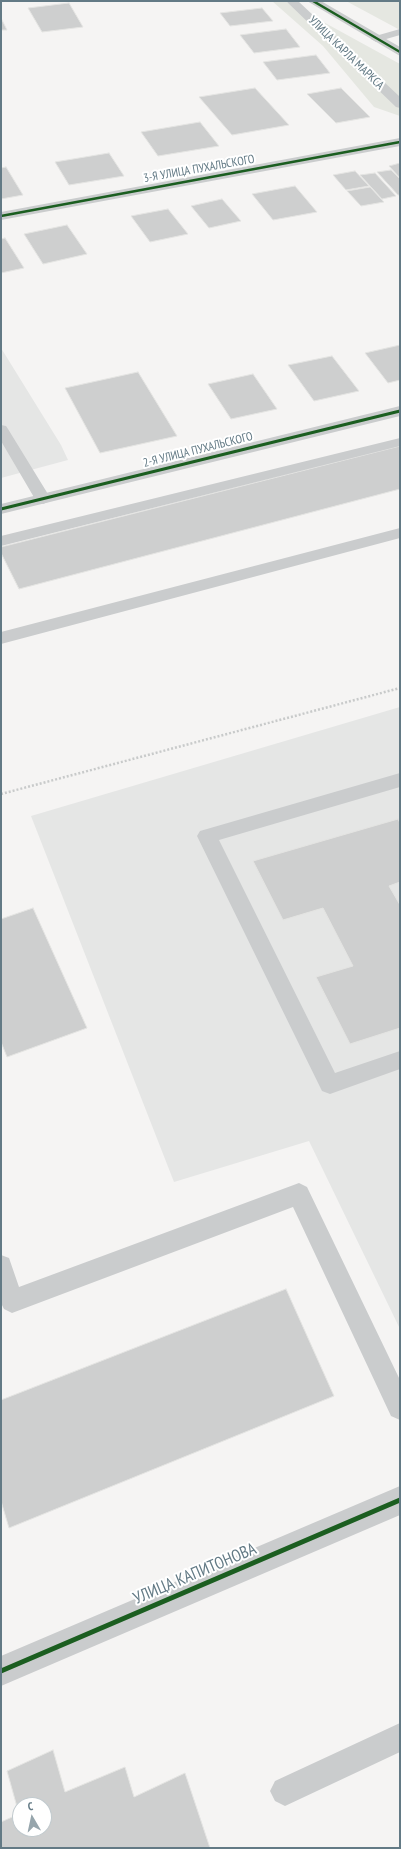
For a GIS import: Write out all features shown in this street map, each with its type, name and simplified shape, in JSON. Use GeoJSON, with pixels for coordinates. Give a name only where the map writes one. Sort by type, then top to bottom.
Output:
{"type":"FeatureCollection","features":[{"type":"Feature","properties":{"kind":"street","name":"УЛИЦА КАРЛА МАРКСА"},"geometry":{"type":"LineString","coordinates":[[292,1],[400,104]]}},
{"type":"Feature","properties":{"kind":"street"},"geometry":{"type":"LineString","coordinates":[[313,1],[400,52]]}},
{"type":"Feature","properties":{"kind":"street","name":"3-Я УЛИЦА ПУХАЛЬСКОГО"},"geometry":{"type":"LineString","coordinates":[[1,216],[400,142]]}},
{"type":"Feature","properties":{"kind":"street","name":"2-Я УЛИЦА ПУХАЛЬСКОГО"},"geometry":{"type":"LineString","coordinates":[[1,509],[400,411]]}},
{"type":"Feature","properties":{"kind":"street","name":"УЛИЦА КАПИТОНОВА"},"geometry":{"type":"LineString","coordinates":[[1,1671],[400,1500]]}},
{"type":"Feature","properties":{"kind":"lane"},"geometry":{"type":"LineString","coordinates":[[376,39],[400,32]]}},
{"type":"Feature","properties":{"kind":"lane"},"geometry":{"type":"LineString","coordinates":[[1,429],[43,499]]}},
{"type":"Feature","properties":{"kind":"lane"},"geometry":{"type":"LineString","coordinates":[[1,542],[400,442]]}},
{"type":"Feature","properties":{"kind":"lane"},"geometry":{"type":"LineString","coordinates":[[1,638],[400,533]]}},
{"type":"Feature","properties":{"kind":"lane"},"geometry":{"type":"LineString","coordinates":[[400,780],[207,836],[330,1084],[400,1060]]}},
{"type":"Feature","properties":{"kind":"lane"},"geometry":{"type":"LineString","coordinates":[[1,1266],[12,1301],[299,1194],[400,1407]]}},
{"type":"Feature","properties":{"kind":"lane"},"geometry":{"type":"LineString","coordinates":[[285,1791],[400,1736]]}},
{"type":"Feature","properties":{"kind":"path"},"geometry":{"type":"LineString","coordinates":[[1,794],[400,688]]}},
{"type":"Feature","properties":{"kind":"shaded area"},"geometry":{"type":"Polygon","coordinates":[[[272,1],[285,1],[400,64],[400,116],[374,107],[323,46],[272,1]]]}},
{"type":"Feature","properties":{"kind":"shaded area"},"geometry":{"type":"Polygon","coordinates":[[[346,1],[399,1],[400,30],[346,1]]]}},
{"type":"Feature","properties":{"kind":"shaded area"},"geometry":{"type":"Polygon","coordinates":[[[1,348],[61,445],[68,460],[1,478],[1,348]]]}},
{"type":"Feature","properties":{"kind":"shaded area"},"geometry":{"type":"Polygon","coordinates":[[[400,707],[400,1329],[309,1141],[174,1182],[31,816],[400,707]]]}},
{"type":"Feature","properties":{"kind":"building"},"geometry":{"type":"Polygon","coordinates":[[[69,3],[83,27],[42,32],[28,8],[69,3]]]}},
{"type":"Feature","properties":{"kind":"building"},"geometry":{"type":"Polygon","coordinates":[[[262,8],[273,21],[230,26],[220,13],[262,8]]]}},
{"type":"Feature","properties":{"kind":"building"},"geometry":{"type":"Polygon","coordinates":[[[1,18],[7,30],[1,30],[1,18]]]}},
{"type":"Feature","properties":{"kind":"building"},"geometry":{"type":"Polygon","coordinates":[[[286,29],[300,47],[254,53],[240,35],[286,29]]]}},
{"type":"Feature","properties":{"kind":"building"},"geometry":{"type":"Polygon","coordinates":[[[316,55],[330,73],[277,80],[263,62],[316,55]]]}},
{"type":"Feature","properties":{"kind":"building"},"geometry":{"type":"Polygon","coordinates":[[[255,88],[289,125],[232,135],[199,97],[255,88]]]}},
{"type":"Feature","properties":{"kind":"building"},"geometry":{"type":"Polygon","coordinates":[[[341,88],[370,117],[336,123],[307,94],[341,88]]]}},
{"type":"Feature","properties":{"kind":"building"},"geometry":{"type":"Polygon","coordinates":[[[200,122],[219,146],[158,156],[141,132],[200,122]]]}},
{"type":"Feature","properties":{"kind":"building"},"geometry":{"type":"Polygon","coordinates":[[[109,153],[124,176],[69,185],[55,162],[109,153]]]}},
{"type":"Feature","properties":{"kind":"building"},"geometry":{"type":"Polygon","coordinates":[[[400,163],[400,178],[389,166],[400,163]]]}},
{"type":"Feature","properties":{"kind":"building"},"geometry":{"type":"Polygon","coordinates":[[[6,167],[23,195],[1,199],[1,168],[6,167]]]}},
{"type":"Feature","properties":{"kind":"building"},"geometry":{"type":"Polygon","coordinates":[[[391,170],[400,179],[400,195],[398,195],[377,172],[391,170]]]}},
{"type":"Feature","properties":{"kind":"building"},"geometry":{"type":"Polygon","coordinates":[[[355,171],[369,186],[346,190],[333,175],[355,171]]]}},
{"type":"Feature","properties":{"kind":"building"},"geometry":{"type":"Polygon","coordinates":[[[375,173],[396,196],[382,199],[360,175],[375,173]]]}},
{"type":"Feature","properties":{"kind":"building"},"geometry":{"type":"Polygon","coordinates":[[[295,186],[317,212],[273,220],[252,194],[295,186]]]}},
{"type":"Feature","properties":{"kind":"building"},"geometry":{"type":"Polygon","coordinates":[[[370,187],[384,202],[361,206],[347,191],[370,187]]]}},
{"type":"Feature","properties":{"kind":"building"},"geometry":{"type":"Polygon","coordinates":[[[222,199],[241,221],[209,228],[191,206],[222,199]]]}},
{"type":"Feature","properties":{"kind":"building"},"geometry":{"type":"Polygon","coordinates":[[[168,209],[188,234],[150,242],[131,216],[168,209]]]}},
{"type":"Feature","properties":{"kind":"building"},"geometry":{"type":"Polygon","coordinates":[[[67,225],[87,254],[43,264],[24,234],[67,225]]]}},
{"type":"Feature","properties":{"kind":"building"},"geometry":{"type":"Polygon","coordinates":[[[5,238],[24,268],[1,273],[1,239],[5,238]]]}},
{"type":"Feature","properties":{"kind":"building"},"geometry":{"type":"Polygon","coordinates":[[[400,345],[400,380],[388,383],[365,353],[400,345]]]}},
{"type":"Feature","properties":{"kind":"building"},"geometry":{"type":"Polygon","coordinates":[[[332,356],[359,391],[314,401],[288,365],[332,356]]]}},
{"type":"Feature","properties":{"kind":"building"},"geometry":{"type":"Polygon","coordinates":[[[138,372],[177,436],[100,453],[65,388],[138,372]]]}},
{"type":"Feature","properties":{"kind":"building"},"geometry":{"type":"Polygon","coordinates":[[[253,374],[277,409],[231,419],[208,384],[253,374]]]}},
{"type":"Feature","properties":{"kind":"building"},"geometry":{"type":"Polygon","coordinates":[[[400,446],[400,489],[19,589],[1,553],[1,547],[400,446]]]}},
{"type":"Feature","properties":{"kind":"building"},"geometry":{"type":"Polygon","coordinates":[[[398,819],[400,823],[400,882],[389,886],[400,905],[400,1028],[350,1044],[316,977],[353,966],[323,908],[283,920],[253,861],[398,819]]]}},
{"type":"Feature","properties":{"kind":"building"},"geometry":{"type":"Polygon","coordinates":[[[33,908],[87,1028],[7,1057],[1,1042],[1,919],[33,908]]]}},
{"type":"Feature","properties":{"kind":"building"},"geometry":{"type":"Polygon","coordinates":[[[286,1289],[334,1396],[9,1528],[1,1501],[1,1400],[286,1289]]]}},
{"type":"Feature","properties":{"kind":"building"},"geometry":{"type":"Polygon","coordinates":[[[53,1750],[65,1792],[125,1767],[134,1797],[185,1773],[210,1848],[1,1848],[1,1822],[12,1817],[12,1837],[52,1837],[52,1797],[14,1797],[7,1771],[53,1750]]]}},
{"type":"Feature","properties":{"kind":"cycle path"},"geometry":{"type":"LineString","coordinates":[[313,1],[400,52]]}},
{"type":"Feature","properties":{"kind":"cycle path"},"geometry":{"type":"LineString","coordinates":[[1,216],[400,142]]}},
{"type":"Feature","properties":{"kind":"cycle path"},"geometry":{"type":"LineString","coordinates":[[1,509],[400,411]]}},
{"type":"Feature","properties":{"kind":"cycle path"},"geometry":{"type":"LineString","coordinates":[[1,1671],[400,1500]]}}]}
